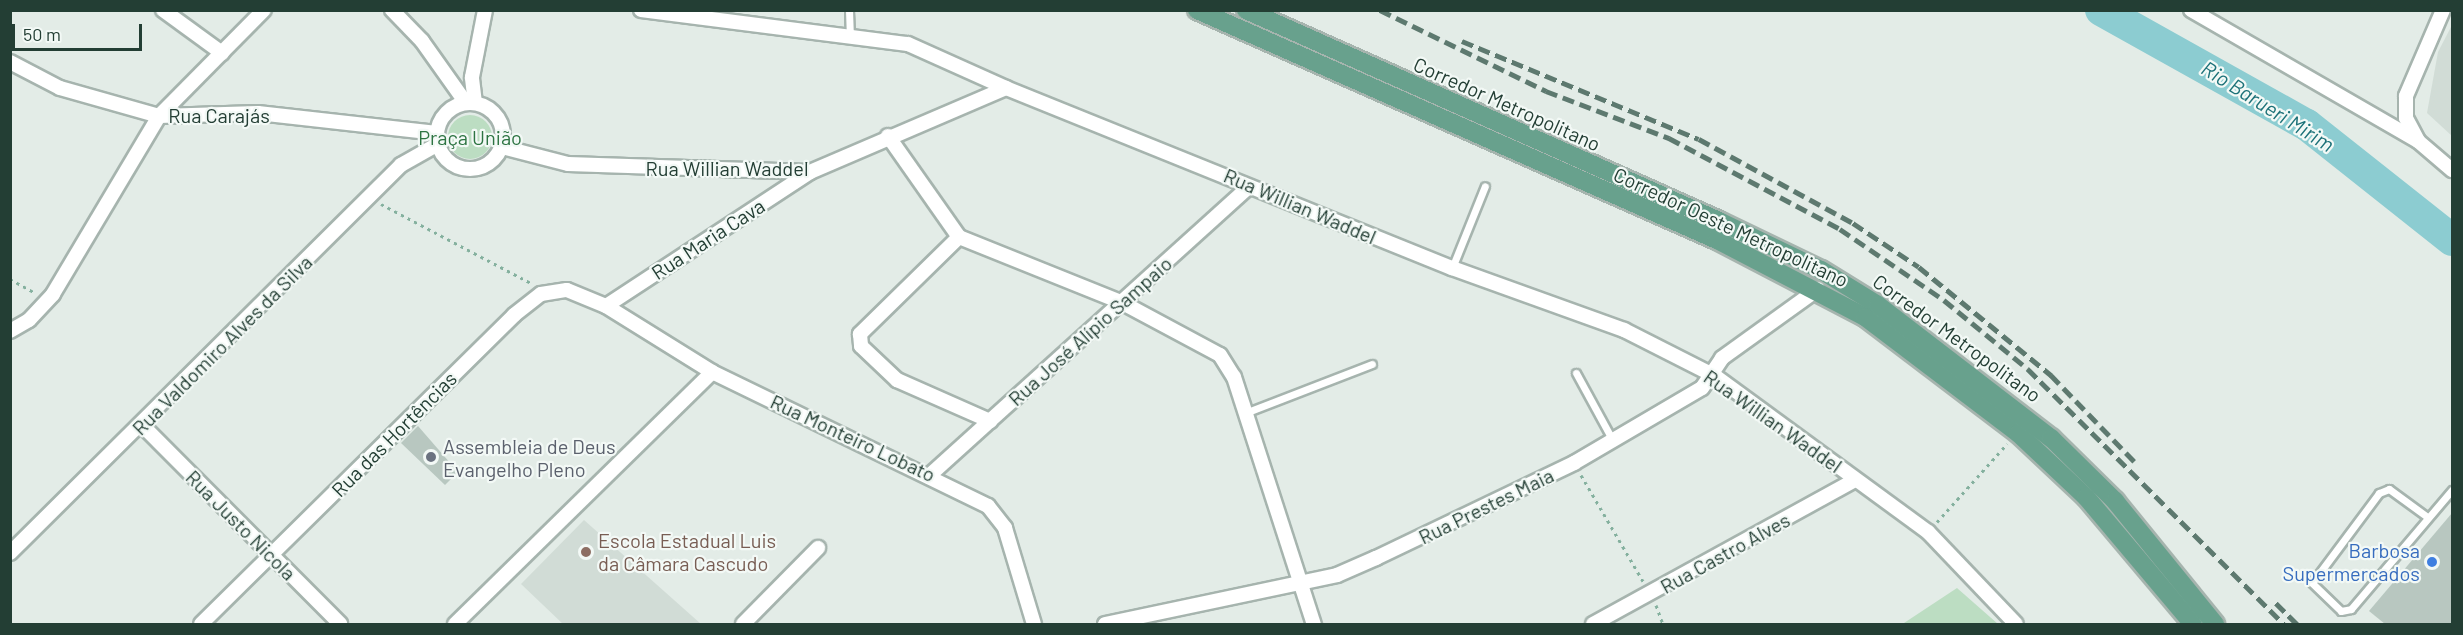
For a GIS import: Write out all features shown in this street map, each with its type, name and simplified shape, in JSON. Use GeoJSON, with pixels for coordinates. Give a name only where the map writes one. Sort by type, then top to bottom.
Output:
{"type":"FeatureCollection","features":[{"type":"Feature","properties":{"kind":"main road","name":"Corredor Oeste Metropolitano"},"geometry":{"type":"LineString","coordinates":[[1197,10],[1818,289],[1865,317],[2018,433],[2086,497],[2193,624]]}},
{"type":"Feature","properties":{"kind":"main road","name":"Corredor Metropolitano"},"geometry":{"type":"LineString","coordinates":[[1246,10],[1800,260],[1931,342],[2007,400],[2115,501],[2215,624]]}},
{"type":"Feature","properties":{"kind":"main road"},"geometry":{"type":"LineString","coordinates":[[1818,289],[1849,296],[1931,342]]}},
{"type":"Feature","properties":{"kind":"street"},"geometry":{"type":"LineString","coordinates":[[163,10],[222,53]]}},
{"type":"Feature","properties":{"kind":"street"},"geometry":{"type":"LineString","coordinates":[[10,331],[48,300],[159,116],[264,10]]}},
{"type":"Feature","properties":{"kind":"street"},"geometry":{"type":"LineString","coordinates":[[392,10],[422,41],[471,103],[499,119],[501,147],[489,163],[469,169],[449,162],[437,139],[448,111],[471,103]]}},
{"type":"Feature","properties":{"kind":"street"},"geometry":{"type":"LineString","coordinates":[[471,103],[474,59],[485,10]]}},
{"type":"Feature","properties":{"kind":"street"},"geometry":{"type":"LineString","coordinates":[[641,10],[908,44],[1006,88]]}},
{"type":"Feature","properties":{"kind":"street"},"geometry":{"type":"LineString","coordinates":[[2191,10],[2418,141],[2452,170]]}},
{"type":"Feature","properties":{"kind":"street"},"geometry":{"type":"LineString","coordinates":[[2418,141],[2406,118],[2406,96],[2443,10]]}},
{"type":"Feature","properties":{"kind":"street","name":"Rua Carajás"},"geometry":{"type":"LineString","coordinates":[[10,62],[60,88],[159,116],[258,113],[437,139]]}},
{"type":"Feature","properties":{"kind":"street","name":"Rua Willian Waddel"},"geometry":{"type":"LineString","coordinates":[[501,147],[568,164],[810,172],[888,135],[1006,88],[1452,268],[1624,330],[1715,376],[1928,532],[2016,624]]}},
{"type":"Feature","properties":{"kind":"street"},"geometry":{"type":"LineString","coordinates":[[888,135],[959,237],[1121,302],[1220,355],[1245,413],[1314,624]]}},
{"type":"Feature","properties":{"kind":"street","name":"Rua Valdomiro Alves da Silva"},"geometry":{"type":"LineString","coordinates":[[10,553],[142,425],[401,165],[437,139]]}},
{"type":"Feature","properties":{"kind":"street","name":"Rua Maria Cava"},"geometry":{"type":"LineString","coordinates":[[606,306],[810,172]]}},
{"type":"Feature","properties":{"kind":"street","name":"Rua José Alípio Sampaio"},"geometry":{"type":"LineString","coordinates":[[931,474],[1249,187]]}},
{"type":"Feature","properties":{"kind":"street"},"geometry":{"type":"LineString","coordinates":[[959,237],[860,334],[861,346],[897,380],[990,421]]}},
{"type":"Feature","properties":{"kind":"street","name":"Rua Prestes Maia"},"geometry":{"type":"LineString","coordinates":[[1105,624],[1302,583],[1376,558],[1574,463],[1613,441],[1715,376],[1722,358],[1818,289]]}},
{"type":"Feature","properties":{"kind":"street"},"geometry":{"type":"LineString","coordinates":[[541,294],[567,290],[606,306]]}},
{"type":"Feature","properties":{"kind":"street","name":"Rua das Hortências"},"geometry":{"type":"LineString","coordinates":[[201,624],[541,294]]}},
{"type":"Feature","properties":{"kind":"street","name":"Rua Monteiro Lobato"},"geometry":{"type":"LineString","coordinates":[[606,306],[712,372],[931,474],[998,516],[1034,624]]}},
{"type":"Feature","properties":{"kind":"street"},"geometry":{"type":"LineString","coordinates":[[456,624],[712,372]]}},
{"type":"Feature","properties":{"kind":"street","name":"Rua Justo Nicola"},"geometry":{"type":"LineString","coordinates":[[142,425],[340,624]]}},
{"type":"Feature","properties":{"kind":"street","name":"Rua Castro Alves"},"geometry":{"type":"LineString","coordinates":[[1593,624],[1652,594],[1855,480]]}},
{"type":"Feature","properties":{"kind":"street"},"geometry":{"type":"LineString","coordinates":[[743,624],[818,548]]}},
{"type":"Feature","properties":{"kind":"lane"},"geometry":{"type":"LineString","coordinates":[[849,10],[850,36]]}},
{"type":"Feature","properties":{"kind":"lane"},"geometry":{"type":"LineString","coordinates":[[1452,268],[1485,186]]}},
{"type":"Feature","properties":{"kind":"lane"},"geometry":{"type":"LineString","coordinates":[[1245,413],[1372,364]]}},
{"type":"Feature","properties":{"kind":"lane"},"geometry":{"type":"LineString","coordinates":[[1576,373],[1613,441]]}},
{"type":"Feature","properties":{"kind":"lane"},"geometry":{"type":"LineString","coordinates":[[2426,516],[2389,489],[2379,493],[2312,583],[2340,611],[2351,609],[2426,516],[2452,490]]}},
{"type":"Feature","properties":{"kind":"path"},"geometry":{"type":"LineString","coordinates":[[368,199],[504,266],[541,294]]}},
{"type":"Feature","properties":{"kind":"path"},"geometry":{"type":"LineString","coordinates":[[10,279],[48,300]]}},
{"type":"Feature","properties":{"kind":"path"},"geometry":{"type":"LineString","coordinates":[[1928,532],[2018,433]]}},
{"type":"Feature","properties":{"kind":"path"},"geometry":{"type":"LineString","coordinates":[[1574,463],[1652,594],[1664,624]]}},
{"type":"Feature","properties":{"kind":"shaded area"},"geometry":{"type":"Polygon","coordinates":[[[2452,25],[2452,136],[2427,113],[2438,52],[2452,25]]]}},
{"type":"Feature","properties":{"kind":"shaded area","name":"Escola Estadual Luis da Câmara Cascudo"},"geometry":{"type":"Polygon","coordinates":[[[584,520],[701,624],[563,624],[521,584],[584,520]]]}},
{"type":"Feature","properties":{"kind":"green space","name":"Praça União"},"geometry":{"type":"Polygon","coordinates":[[[470,115],[479,116],[486,121],[491,128],[491,146],[486,153],[479,158],[470,159],[461,158],[454,153],[449,146],[448,137],[449,128],[454,121],[461,116],[470,115]]]}},
{"type":"Feature","properties":{"kind":"green space"},"geometry":{"type":"Polygon","coordinates":[[[1957,588],[1998,624],[1904,623],[1957,588]]]}},
{"type":"Feature","properties":{"kind":"building","name":"Assembleia de Deus Evangelho Pleno"},"geometry":{"type":"Polygon","coordinates":[[[418,426],[458,472],[445,485],[401,443],[418,426]]]}},
{"type":"Feature","properties":{"kind":"building","name":"Barbosa Supermercados"},"geometry":{"type":"Polygon","coordinates":[[[2452,513],[2452,624],[2385,624],[2369,611],[2452,513]]]}},
{"type":"Feature","properties":{"kind":"waterway","name":"Rio Barueri Mirim"},"geometry":{"type":"LineString","coordinates":[[2101,10],[2307,125],[2452,240]]}},
{"type":"Feature","properties":{"kind":"railway"},"geometry":{"type":"LineString","coordinates":[[1380,10],[1546,91],[1669,138],[1840,229],[1944,300],[2028,369],[2284,624]]}},
{"type":"Feature","properties":{"kind":"railway"},"geometry":{"type":"LineString","coordinates":[[1462,41],[1699,139],[1853,223],[1919,267],[2051,375],[2136,463]]}},
{"type":"Feature","properties":{"kind":"railway"},"geometry":{"type":"LineString","coordinates":[[2276,603],[2297,624]]}},
{"type":"Feature","properties":{"kind":"place","name":"Assembleia de Deus Evangelho Pleno"},"geometry":{"type":"Point","coordinates":[431,457]}},
{"type":"Feature","properties":{"kind":"place","name":"Escola Estadual Luis da Câmara Cascudo"},"geometry":{"type":"Point","coordinates":[586,552]}},
{"type":"Feature","properties":{"kind":"place","name":"Barbosa Supermercados"},"geometry":{"type":"Point","coordinates":[2432,562]}}]}
